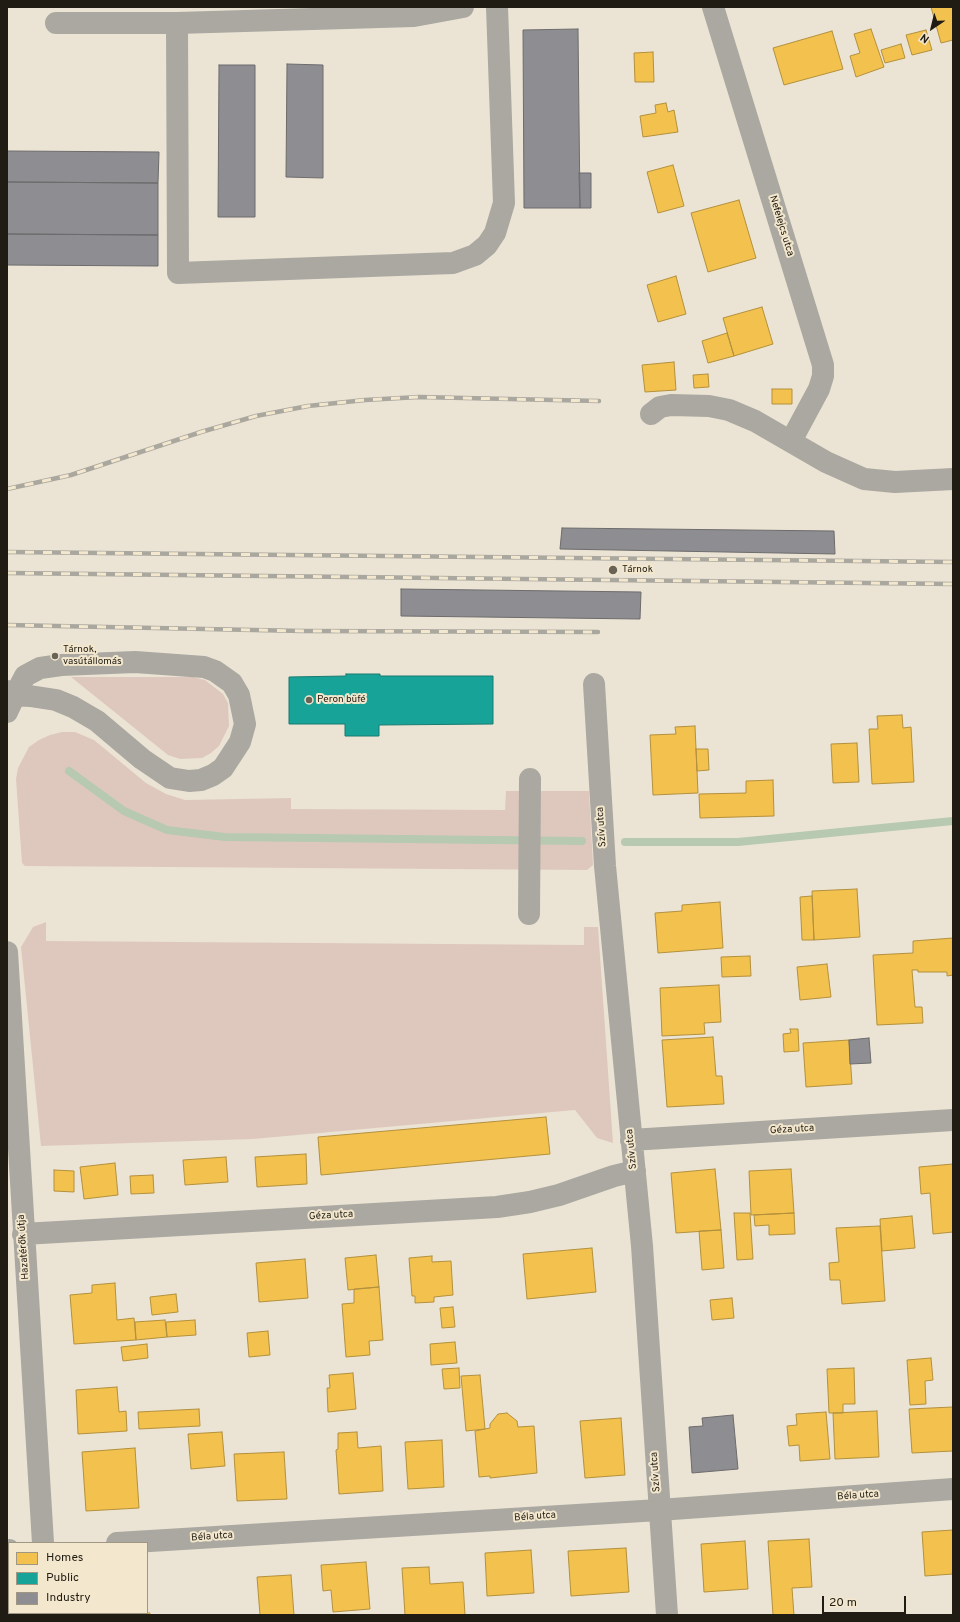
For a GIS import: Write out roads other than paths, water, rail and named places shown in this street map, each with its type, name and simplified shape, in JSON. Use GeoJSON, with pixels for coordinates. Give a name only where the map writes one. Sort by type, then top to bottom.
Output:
{"type":"FeatureCollection","features":[{"type":"Feature","properties":{"kind":"street"},"geometry":{"type":"LineString","coordinates":[[56,23],[177,23],[414,16],[463,7]]}},
{"type":"Feature","properties":{"kind":"street"},"geometry":{"type":"LineString","coordinates":[[177,23],[178,273],[453,263],[475,255],[487,245],[495,233],[504,203],[498,7]]}},
{"type":"Feature","properties":{"kind":"street","name":"Nefelejcs utca"},"geometry":{"type":"LineString","coordinates":[[713,7],[823,365],[823,376],[819,389],[791,441]]}},
{"type":"Feature","properties":{"kind":"street"},"geometry":{"type":"LineString","coordinates":[[651,414],[660,407],[671,405],[709,406],[729,410],[755,421],[826,462],[864,479],[895,482],[953,479]]}},
{"type":"Feature","properties":{"kind":"street"},"geometry":{"type":"LineString","coordinates":[[135,662],[204,667],[215,671],[232,682],[239,695],[245,724],[240,742],[223,768],[214,775],[201,780],[188,781],[170,778],[142,759],[97,721],[73,707],[56,700],[30,696],[10,699],[25,676],[40,668],[61,665],[135,662]]}},
{"type":"Feature","properties":{"kind":"street","name":"Szív utca"},"geometry":{"type":"LineString","coordinates":[[594,684],[605,866],[642,1246],[667,1615]]}},
{"type":"Feature","properties":{"kind":"street"},"geometry":{"type":"LineString","coordinates":[[529,914],[530,779]]}},
{"type":"Feature","properties":{"kind":"street","name":"Hazatérők útja"},"geometry":{"type":"LineString","coordinates":[[7,952],[14,1183],[23,1234],[43,1542]]}},
{"type":"Feature","properties":{"kind":"street","name":"Géza utca"},"geometry":{"type":"LineString","coordinates":[[631,1140],[953,1120]]}},
{"type":"Feature","properties":{"kind":"street","name":"Géza utca"},"geometry":{"type":"LineString","coordinates":[[23,1234],[497,1207],[530,1202],[558,1195],[614,1176],[635,1171]]}},
{"type":"Feature","properties":{"kind":"street","name":"Béla utca"},"geometry":{"type":"LineString","coordinates":[[133,1542],[659,1510],[953,1489]]}},
{"type":"Feature","properties":{"kind":"waterway"},"geometry":{"type":"LineString","coordinates":[[69,771],[124,811],[167,830],[225,837],[582,841]]}},
{"type":"Feature","properties":{"kind":"waterway"},"geometry":{"type":"LineString","coordinates":[[625,842],[738,842],[953,821]]}},
{"type":"Feature","properties":{"kind":"railway"},"geometry":{"type":"LineString","coordinates":[[7,489],[71,475],[201,432],[256,416],[308,406],[365,400],[419,397],[599,401]]}},
{"type":"Feature","properties":{"kind":"railway"},"geometry":{"type":"LineString","coordinates":[[7,552],[953,562]]}},
{"type":"Feature","properties":{"kind":"railway"},"geometry":{"type":"LineString","coordinates":[[7,573],[953,584]]}},
{"type":"Feature","properties":{"kind":"railway"},"geometry":{"type":"LineString","coordinates":[[7,625],[303,631],[598,632]]}},
{"type":"Feature","properties":{"kind":"place","name":"Tárnok"},"geometry":{"type":"Point","coordinates":[613,570]}},
{"type":"Feature","properties":{"kind":"place","name":"Tárnok, vasútállomás"},"geometry":{"type":"Point","coordinates":[55,656]}},
{"type":"Feature","properties":{"kind":"place","name":"Peron büfé"},"geometry":{"type":"Point","coordinates":[309,700]}}]}
